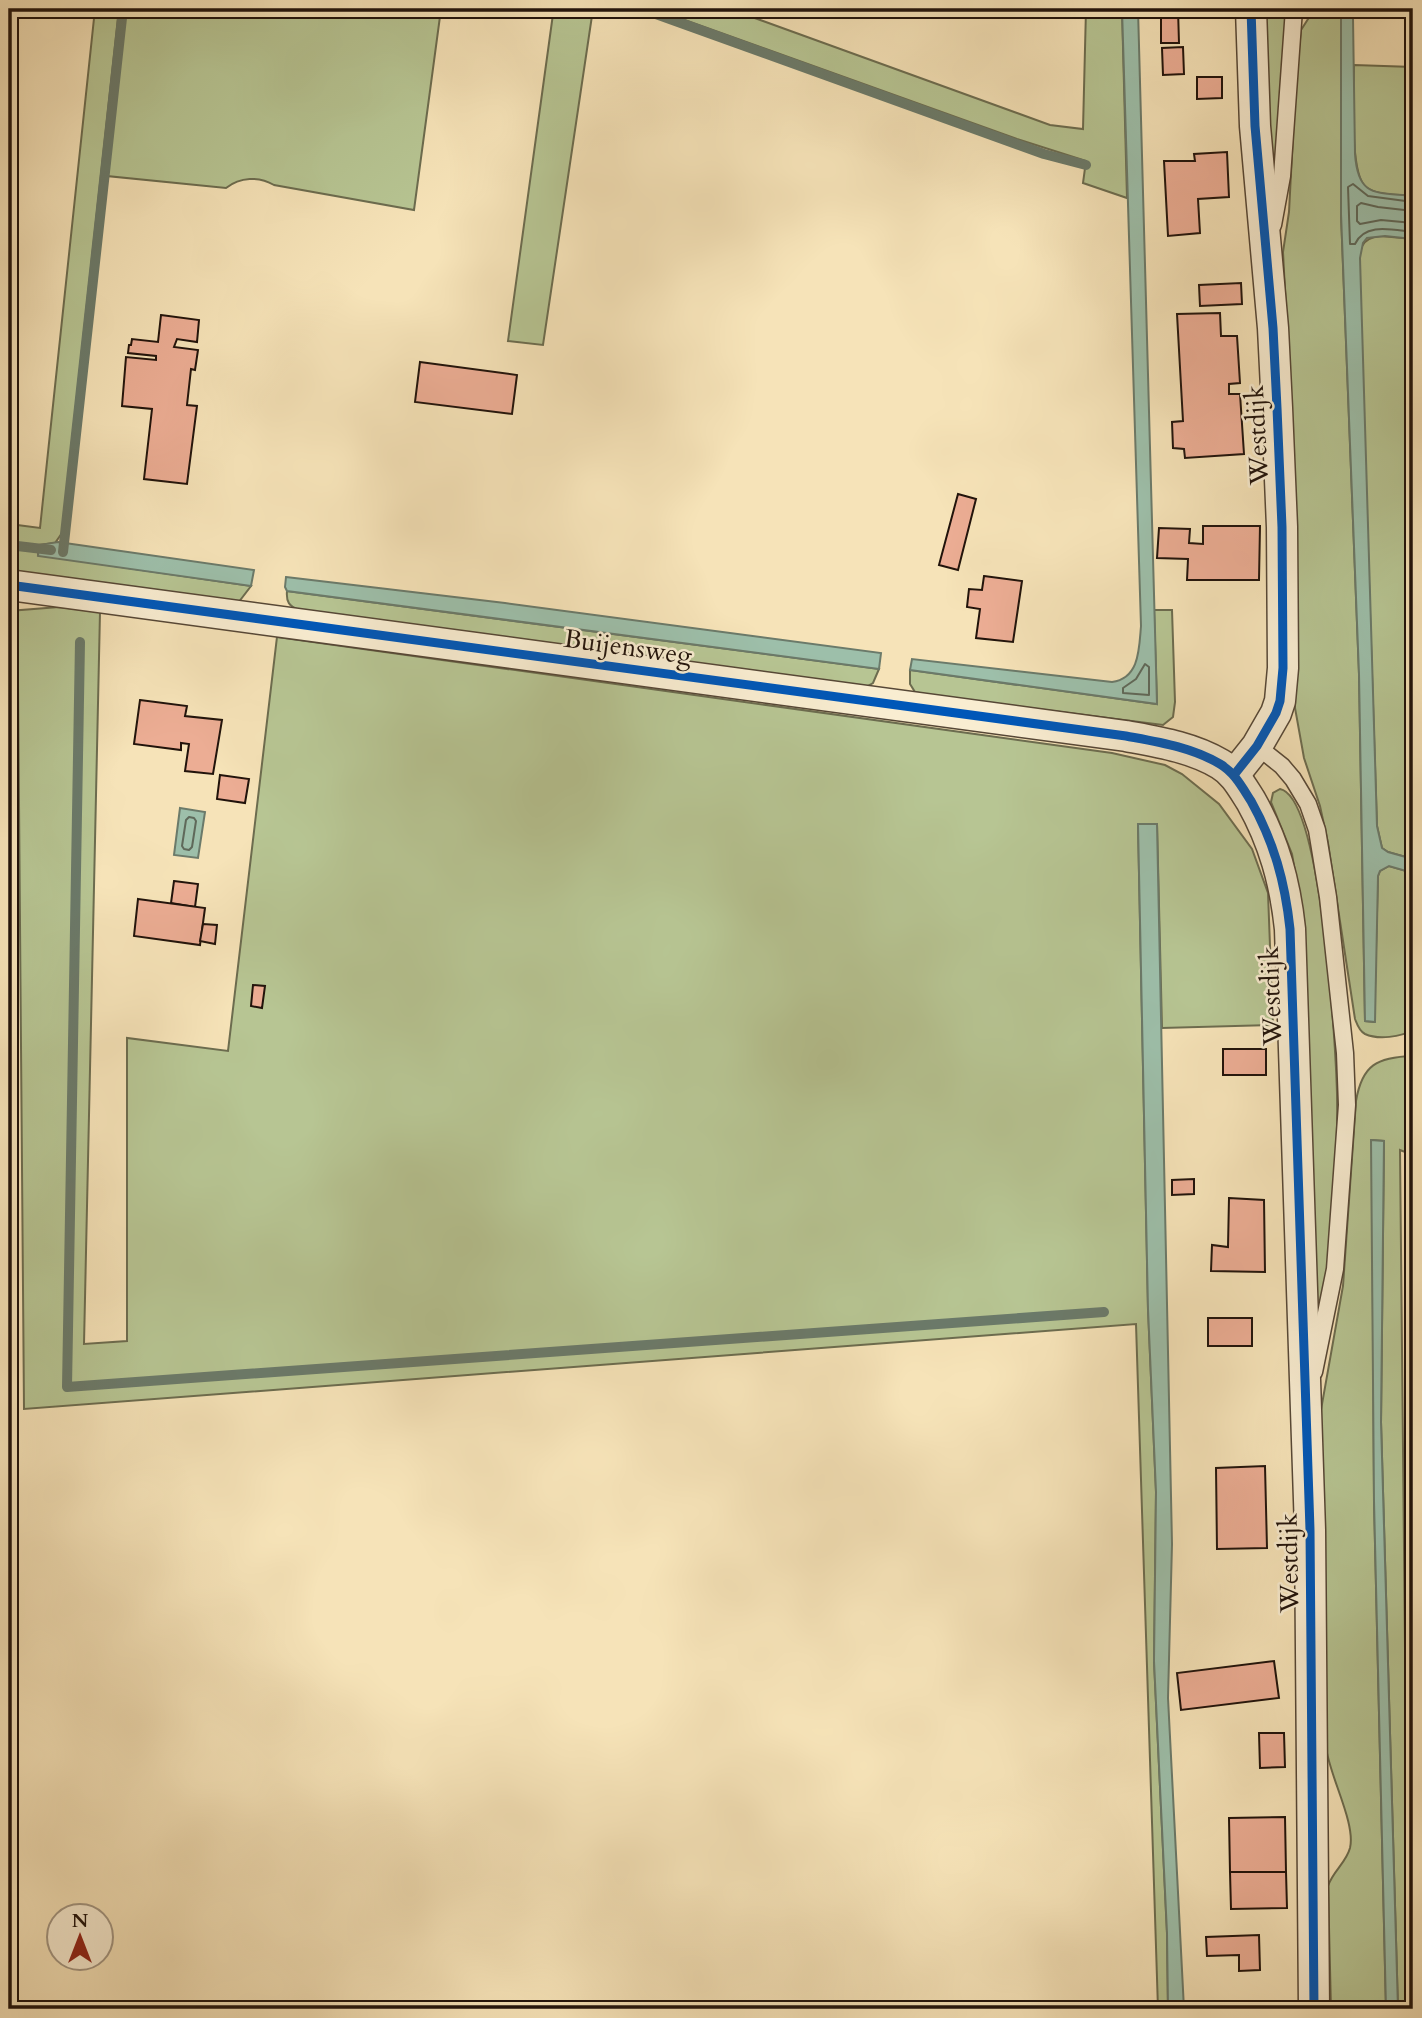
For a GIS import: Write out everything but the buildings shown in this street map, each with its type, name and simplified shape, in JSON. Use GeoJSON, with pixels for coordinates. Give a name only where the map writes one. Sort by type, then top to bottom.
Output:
{"type":"FeatureCollection","features":[{"type":"Feature","properties":{"kind":"street","name":"Westdijk"},"geometry":{"type":"LineString","coordinates":[[1251,9],[1255,125],[1273,328],[1281,487],[1283,668],[1280,701],[1258,746],[1234,775],[1263,822],[1272,843],[1287,896],[1290,929],[1310,1530],[1314,2009]]}},
{"type":"Feature","properties":{"kind":"street","name":"Buijensweg"},"geometry":{"type":"LineString","coordinates":[[9,585],[1114,734],[1167,743],[1199,753],[1234,775]]}},
{"type":"Feature","properties":{"kind":"lane"},"geometry":{"type":"LineString","coordinates":[[1266,252],[1282,176],[1294,9]]}},
{"type":"Feature","properties":{"kind":"lane"},"geometry":{"type":"LineString","coordinates":[[1258,746],[1293,779],[1308,804],[1317,830],[1328,897],[1347,1070],[1347,1105],[1335,1269],[1307,1406]]}},
{"type":"Feature","properties":{"kind":"shaded area"},"geometry":{"type":"Polygon","coordinates":[[[95,9],[119,9],[62,533],[55,543],[39,545],[38,555],[251,586],[238,603],[9,571],[9,524],[40,528],[95,9]]]}},
{"type":"Feature","properties":{"kind":"shaded area"},"geometry":{"type":"Polygon","coordinates":[[[126,9],[441,9],[414,210],[274,185],[256,179],[243,180],[226,188],[107,176],[126,9]]]}},
{"type":"Feature","properties":{"kind":"shaded area"},"geometry":{"type":"Polygon","coordinates":[[[513,9],[593,9],[543,345],[508,341],[553,14],[513,9]]]}},
{"type":"Feature","properties":{"kind":"shaded area"},"geometry":{"type":"Polygon","coordinates":[[[654,9],[730,9],[1050,125],[1083,129],[1086,9],[1122,9],[1127,198],[1083,183],[1086,161],[1017,139],[654,9]]]}},
{"type":"Feature","properties":{"kind":"shaded area"},"geometry":{"type":"Polygon","coordinates":[[[1263,9],[1286,9],[1276,177],[1272,182],[1263,9]]]}},
{"type":"Feature","properties":{"kind":"shaded area"},"geometry":{"type":"Polygon","coordinates":[[[1341,13],[1341,214],[1359,674],[1365,1021],[1374,1022],[1378,876],[1380,871],[1389,866],[1413,873],[1413,1030],[1389,1037],[1363,1033],[1355,1019],[1328,843],[1320,806],[1304,758],[1295,708],[1294,465],[1283,252],[1289,212],[1301,30],[1310,16],[1341,13]]]}},
{"type":"Feature","properties":{"kind":"shaded area"},"geometry":{"type":"Polygon","coordinates":[[[1354,65],[1413,67],[1413,196],[1376,192],[1366,187],[1361,179],[1355,149],[1354,65]]]}},
{"type":"Feature","properties":{"kind":"shaded area"},"geometry":{"type":"Polygon","coordinates":[[[1381,236],[1413,239],[1413,859],[1382,848],[1377,826],[1359,278],[1363,245],[1367,240],[1381,236]]]}},
{"type":"Feature","properties":{"kind":"shaded area"},"geometry":{"type":"Polygon","coordinates":[[[287,591],[879,669],[873,683],[866,687],[299,610],[289,603],[287,591]]]}},
{"type":"Feature","properties":{"kind":"shaded area"},"geometry":{"type":"Polygon","coordinates":[[[59,607],[100,612],[84,1344],[127,1341],[127,1038],[228,1051],[277,637],[1112,753],[1165,765],[1182,774],[1219,804],[1252,849],[1268,893],[1273,1025],[1162,1028],[1157,824],[1138,825],[1148,1309],[1156,1492],[1154,1661],[1168,2009],[1158,2009],[1136,1324],[24,1409],[18,682],[14,637],[9,636],[9,611],[59,607]]]}},
{"type":"Feature","properties":{"kind":"shaded area"},"geometry":{"type":"Polygon","coordinates":[[[1154,610],[1172,610],[1175,702],[1173,717],[1163,725],[929,695],[915,692],[910,684],[910,670],[1157,704],[1154,610]]]}},
{"type":"Feature","properties":{"kind":"shaded area"},"geometry":{"type":"Polygon","coordinates":[[[1280,789],[1294,803],[1306,834],[1316,878],[1334,1029],[1337,1116],[1334,1203],[1328,1277],[1314,1336],[1298,889],[1292,854],[1271,802],[1273,793],[1280,789]]]}},
{"type":"Feature","properties":{"kind":"shaded area"},"geometry":{"type":"Polygon","coordinates":[[[1413,1056],[1413,1155],[1400,1150],[1406,1747],[1413,2009],[1398,2009],[1381,1422],[1384,1141],[1372,1140],[1374,1501],[1386,2009],[1331,2009],[1328,1886],[1348,1853],[1351,1838],[1326,1747],[1319,1421],[1343,1286],[1359,1089],[1362,1079],[1373,1065],[1390,1058],[1413,1056]]]}},
{"type":"Feature","properties":{"kind":"water"},"geometry":{"type":"Polygon","coordinates":[[[1122,9],[1138,9],[1157,704],[910,670],[912,659],[1112,682],[1128,675],[1136,661],[1141,626],[1122,9]]]}},
{"type":"Feature","properties":{"kind":"water"},"geometry":{"type":"Polygon","coordinates":[[[1341,18],[1353,18],[1355,154],[1360,179],[1365,186],[1379,193],[1413,196],[1413,239],[1385,236],[1367,238],[1363,243],[1360,258],[1377,826],[1382,848],[1413,859],[1413,873],[1389,866],[1380,871],[1378,876],[1375,1022],[1365,1021],[1359,674],[1341,214],[1341,18]]]}},
{"type":"Feature","properties":{"kind":"water"},"geometry":{"type":"Polygon","coordinates":[[[58,542],[254,570],[251,586],[38,556],[39,545],[58,542]]]}},
{"type":"Feature","properties":{"kind":"water"},"geometry":{"type":"Polygon","coordinates":[[[286,577],[881,653],[879,669],[287,591],[286,577]]]}},
{"type":"Feature","properties":{"kind":"water"},"geometry":{"type":"Polygon","coordinates":[[[180,808],[205,812],[198,858],[174,855],[180,808]]]}},
{"type":"Feature","properties":{"kind":"water"},"geometry":{"type":"Polygon","coordinates":[[[1138,824],[1157,824],[1172,1544],[1168,1698],[1184,2009],[1168,2009],[1154,1661],[1156,1492],[1148,1309],[1138,824]]]}},
{"type":"Feature","properties":{"kind":"water"},"geometry":{"type":"Polygon","coordinates":[[[1371,1140],[1384,1141],[1381,1422],[1398,2009],[1386,2009],[1374,1501],[1371,1140]]]}},
{"type":"Feature","properties":{"kind":"waterway"},"geometry":{"type":"LineString","coordinates":[[63,552],[123,9]]}},
{"type":"Feature","properties":{"kind":"waterway"},"geometry":{"type":"LineString","coordinates":[[642,9],[1044,154],[1086,165]]}},
{"type":"Feature","properties":{"kind":"waterway"},"geometry":{"type":"LineString","coordinates":[[9,545],[51,550]]}},
{"type":"Feature","properties":{"kind":"waterway"},"geometry":{"type":"LineString","coordinates":[[80,642],[67,1387],[1104,1312]]}},
{"type":"Feature","properties":{"kind":"cycle path"},"geometry":{"type":"LineString","coordinates":[[1234,775],[1257,746],[1276,713],[1280,701],[1283,668],[1282,527],[1277,408],[1273,328],[1255,126],[1251,9]]}},
{"type":"Feature","properties":{"kind":"cycle path"},"geometry":{"type":"LineString","coordinates":[[9,585],[1126,736],[1198,753],[1225,767],[1234,776],[1251,801],[1272,847],[1282,879],[1290,929],[1310,1530],[1314,2009]]}}]}
